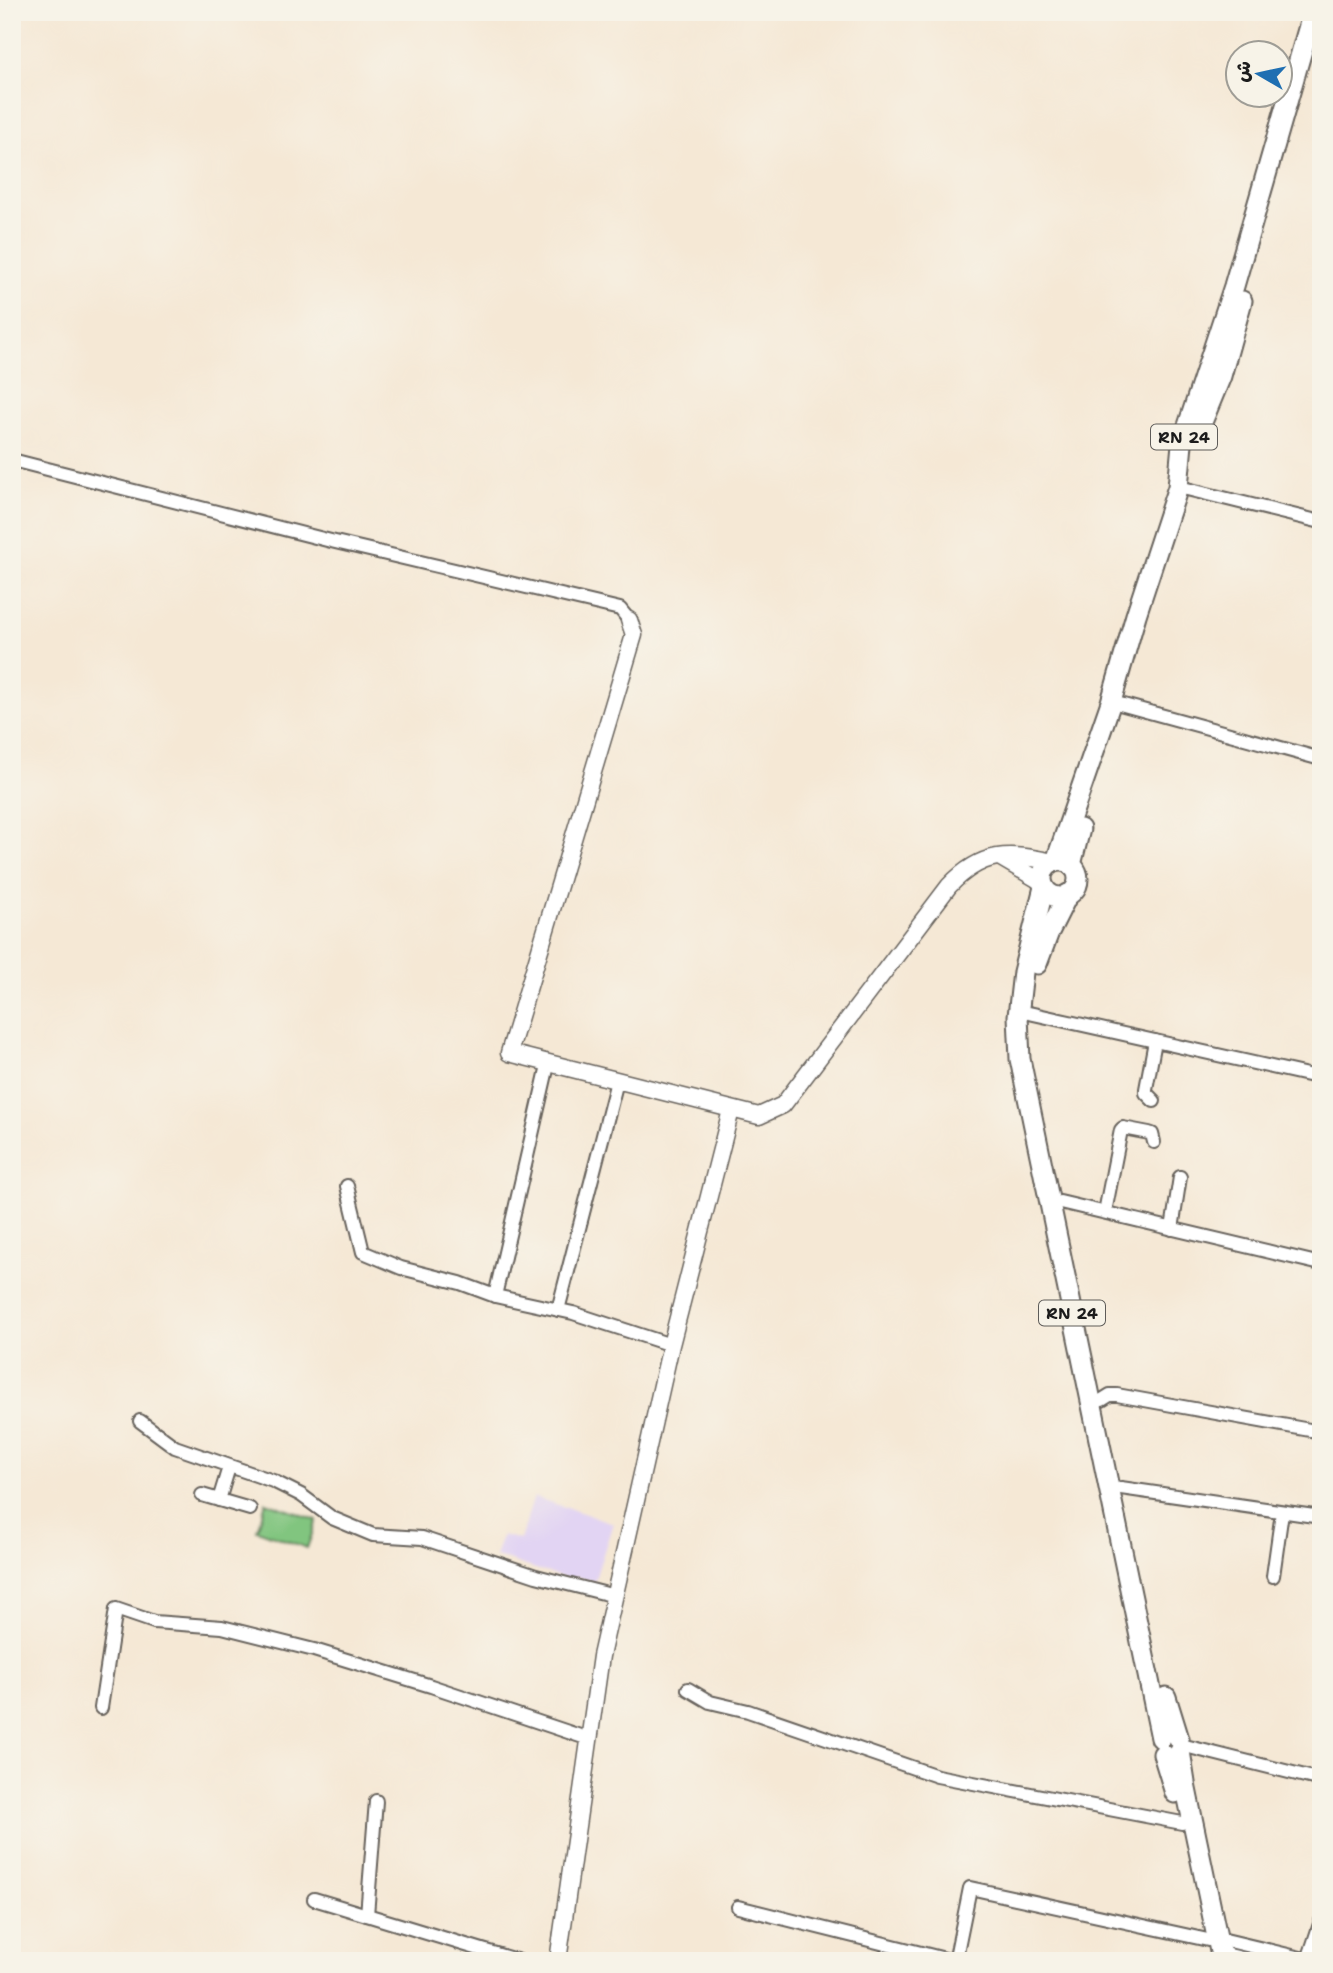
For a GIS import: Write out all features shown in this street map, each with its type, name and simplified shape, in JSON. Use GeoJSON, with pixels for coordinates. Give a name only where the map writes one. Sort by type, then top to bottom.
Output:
{"type":"FeatureCollection","features":[{"type":"Feature","properties":{"kind":"highway","name":"RN 24"},"geometry":{"type":"LineString","coordinates":[[1060,863],[1178,487],[1182,444],[1234,286],[1313,12]]}},
{"type":"Feature","properties":{"kind":"highway","name":"RN 24"},"geometry":{"type":"LineString","coordinates":[[1060,863],[1075,845],[1187,489],[1192,446],[1221,376],[1321,23]]}},
{"type":"Feature","properties":{"kind":"highway"},"geometry":{"type":"LineString","coordinates":[[1060,863],[1076,872],[1077,880],[1068,894],[1055,896],[1043,885],[1044,870],[1060,863]]}},
{"type":"Feature","properties":{"kind":"highway","name":"RN 24"},"geometry":{"type":"LineString","coordinates":[[1043,885],[1023,972],[1018,1016],[1020,1059],[1173,1746],[1186,1789],[1216,1950]]}},
{"type":"Feature","properties":{"kind":"highway","name":"RN 24"},"geometry":{"type":"LineString","coordinates":[[1068,894],[1038,961],[1029,1013],[1034,1080],[1169,1712],[1182,1823],[1216,1950]]}},
{"type":"Feature","properties":{"kind":"main road"},"geometry":{"type":"LineString","coordinates":[[629,620],[634,635],[509,1053],[548,1065],[759,1116],[783,1105],[949,886],[964,870],[977,862],[1026,856],[1060,863]]}},
{"type":"Feature","properties":{"kind":"main road"},"geometry":{"type":"LineString","coordinates":[[1000,858],[1043,885]]}},
{"type":"Feature","properties":{"kind":"main road"},"geometry":{"type":"LineString","coordinates":[[558,1961],[601,1656],[671,1345],[731,1110]]}},
{"type":"Feature","properties":{"kind":"street"},"geometry":{"type":"LineString","coordinates":[[12,460],[343,544],[620,609],[629,620]]}},
{"type":"Feature","properties":{"kind":"street"},"geometry":{"type":"LineString","coordinates":[[1187,489],[1321,522]]}},
{"type":"Feature","properties":{"kind":"street"},"geometry":{"type":"LineString","coordinates":[[1120,704],[1321,759]]}},
{"type":"Feature","properties":{"kind":"street"},"geometry":{"type":"LineString","coordinates":[[1029,1013],[1321,1078]]}},
{"type":"Feature","properties":{"kind":"street"},"geometry":{"type":"LineString","coordinates":[[1154,1101],[1146,1093],[1146,1089],[1155,1041]]}},
{"type":"Feature","properties":{"kind":"street"},"geometry":{"type":"LineString","coordinates":[[495,1296],[548,1065]]}},
{"type":"Feature","properties":{"kind":"street"},"geometry":{"type":"LineString","coordinates":[[558,1310],[617,1081]]}},
{"type":"Feature","properties":{"kind":"street"},"geometry":{"type":"LineString","coordinates":[[1105,1212],[1121,1130],[1123,1128],[1149,1132],[1154,1142]]}},
{"type":"Feature","properties":{"kind":"street"},"geometry":{"type":"LineString","coordinates":[[1172,1228],[1180,1177]]}},
{"type":"Feature","properties":{"kind":"street"},"geometry":{"type":"LineString","coordinates":[[347,1186],[363,1252],[401,1268],[495,1296],[558,1310],[671,1345]]}},
{"type":"Feature","properties":{"kind":"street"},"geometry":{"type":"LineString","coordinates":[[1060,1202],[1321,1264]]}},
{"type":"Feature","properties":{"kind":"street"},"geometry":{"type":"LineString","coordinates":[[1102,1399],[1117,1395],[1321,1432]]}},
{"type":"Feature","properties":{"kind":"street"},"geometry":{"type":"LineString","coordinates":[[140,1421],[175,1447],[273,1481],[301,1495],[332,1518],[373,1535],[422,1538],[536,1576],[615,1597]]}},
{"type":"Feature","properties":{"kind":"street"},"geometry":{"type":"LineString","coordinates":[[219,1500],[229,1467]]}},
{"type":"Feature","properties":{"kind":"street"},"geometry":{"type":"LineString","coordinates":[[1121,1488],[1321,1517]]}},
{"type":"Feature","properties":{"kind":"street"},"geometry":{"type":"LineString","coordinates":[[202,1495],[250,1509]]}},
{"type":"Feature","properties":{"kind":"street"},"geometry":{"type":"LineString","coordinates":[[1273,1576],[1282,1512]]}},
{"type":"Feature","properties":{"kind":"street"},"geometry":{"type":"LineString","coordinates":[[102,1708],[116,1609],[154,1622],[222,1627],[314,1650],[589,1739]]}},
{"type":"Feature","properties":{"kind":"street"},"geometry":{"type":"LineString","coordinates":[[688,1689],[710,1702],[748,1711],[937,1776],[1182,1823]]}},
{"type":"Feature","properties":{"kind":"street"},"geometry":{"type":"LineString","coordinates":[[1173,1746],[1321,1780]]}},
{"type":"Feature","properties":{"kind":"street"},"geometry":{"type":"LineString","coordinates":[[367,1915],[376,1801]]}},
{"type":"Feature","properties":{"kind":"street"},"geometry":{"type":"LineString","coordinates":[[738,1907],[949,1960],[956,1957],[970,1888],[1254,1961]]}},
{"type":"Feature","properties":{"kind":"street"},"geometry":{"type":"LineString","coordinates":[[314,1899],[519,1961]]}},
{"type":"Feature","properties":{"kind":"street"},"geometry":{"type":"LineString","coordinates":[[1216,1950],[1310,1960],[1321,1921]]}},
{"type":"Feature","properties":{"kind":"shaded area"},"geometry":{"type":"Polygon","coordinates":[[[534,1497],[613,1523],[594,1582],[576,1576],[574,1581],[495,1556],[502,1535],[520,1540],[534,1497]]]}},
{"type":"Feature","properties":{"kind":"green space"},"geometry":{"type":"Polygon","coordinates":[[[266,1502],[317,1520],[307,1548],[257,1530],[266,1502]]]}}]}
